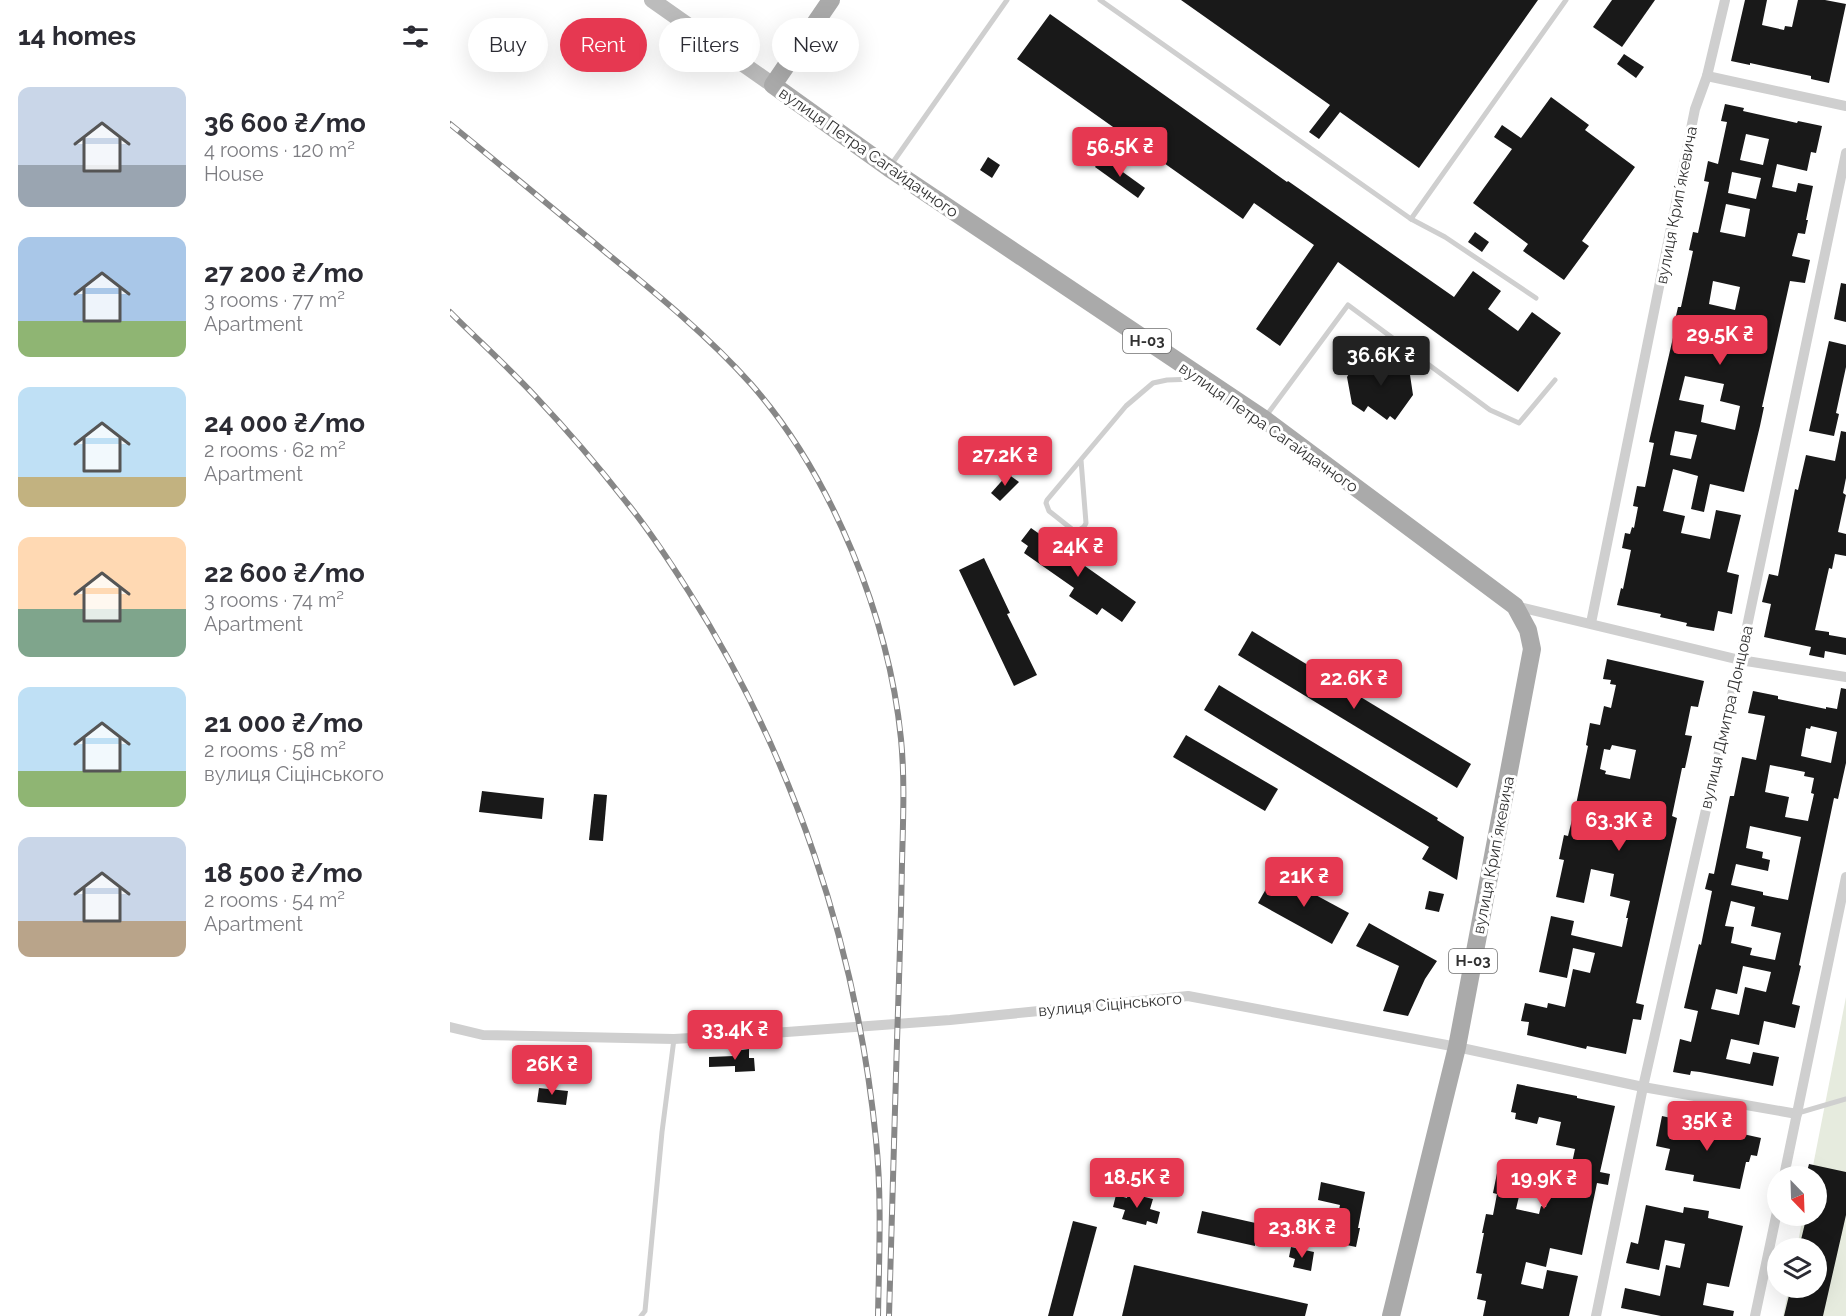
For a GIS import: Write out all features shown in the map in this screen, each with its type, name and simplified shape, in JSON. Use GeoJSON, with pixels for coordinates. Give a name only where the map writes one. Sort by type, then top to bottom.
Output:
{"type":"FeatureCollection","features":[{"type":"Feature","properties":{"kind":"main road","name":"вулиця Петра Сагайдачного"},"geometry":{"type":"LineString","coordinates":[[652,0],[889,168],[1264,419],[1515,606]]}},
{"type":"Feature","properties":{"kind":"main road"},"geometry":{"type":"LineString","coordinates":[[773,85],[831,0]]}},
{"type":"Feature","properties":{"kind":"main road","name":"вулиця Крипʼякевича"},"geometry":{"type":"LineString","coordinates":[[1391,1316],[1457,1047],[1532,649],[1528,630],[1515,606]]}},
{"type":"Feature","properties":{"kind":"street","name":"вулиця Крипʼякевича"},"geometry":{"type":"LineString","coordinates":[[1591,623],[1695,109],[1707,76],[1725,0]]}},
{"type":"Feature","properties":{"kind":"street"},"geometry":{"type":"LineString","coordinates":[[1707,76],[1846,106]]}},
{"type":"Feature","properties":{"kind":"street","name":"вулиця Дмитра Донцова"},"geometry":{"type":"LineString","coordinates":[[1596,1316],[1643,1087],[1740,660],[1846,153]]}},
{"type":"Feature","properties":{"kind":"street","name":"вулиця Петра Сагайдачного"},"geometry":{"type":"LineString","coordinates":[[1515,606],[1740,660],[1846,677]]}},
{"type":"Feature","properties":{"kind":"street"},"geometry":{"type":"LineString","coordinates":[[1786,1166],[1846,877]]}},
{"type":"Feature","properties":{"kind":"street","name":"вулиця Сіцінського"},"geometry":{"type":"LineString","coordinates":[[450,1027],[483,1035],[674,1039],[950,1020],[1188,996],[1457,1047],[1643,1087],[1797,1114]]}},
{"type":"Feature","properties":{"kind":"street"},"geometry":{"type":"LineString","coordinates":[[1755,1316],[1774,1226]]}},
{"type":"Feature","properties":{"kind":"lane"},"geometry":{"type":"LineString","coordinates":[[889,168],[1007,0]]}},
{"type":"Feature","properties":{"kind":"lane"},"geometry":{"type":"LineString","coordinates":[[1100,0],[1410,219],[1445,237],[1536,298]]}},
{"type":"Feature","properties":{"kind":"lane"},"geometry":{"type":"LineString","coordinates":[[1410,219],[1566,0]]}},
{"type":"Feature","properties":{"kind":"lane"},"geometry":{"type":"LineString","coordinates":[[1264,419],[1348,305],[1490,410],[1519,423],[1555,380]]}},
{"type":"Feature","properties":{"kind":"lane"},"geometry":{"type":"LineString","coordinates":[[1081,460],[1086,523],[1077,531],[1049,511],[1046,503],[1081,460],[1126,406],[1153,383],[1203,378]]}},
{"type":"Feature","properties":{"kind":"lane"},"geometry":{"type":"LineString","coordinates":[[641,1316],[645,1311],[662,1132],[674,1039]]}},
{"type":"Feature","properties":{"kind":"lane"},"geometry":{"type":"LineString","coordinates":[[1797,1114],[1846,1099]]}},
{"type":"Feature","properties":{"kind":"shaded area"},"geometry":{"type":"Polygon","coordinates":[[[1846,997],[1846,1316],[1783,1316],[1787,1298],[1827,1298],[1827,1238],[1799,1238],[1801,1226],[1827,1226],[1827,1166],[1813,1166],[1846,997]]]}},
{"type":"Feature","properties":{"kind":"building"},"geometry":{"type":"Polygon","coordinates":[[[1181,0],[1538,0],[1419,168],[1340,112],[1319,139],[1309,132],[1330,105],[1181,0]]]}},
{"type":"Feature","properties":{"kind":"building"},"geometry":{"type":"Polygon","coordinates":[[[1612,0],[1655,0],[1622,47],[1593,27],[1612,0]]]}},
{"type":"Feature","properties":{"kind":"building"},"geometry":{"type":"Polygon","coordinates":[[[1745,0],[1767,0],[1762,25],[1784,30],[1785,26],[1792,27],[1798,0],[1825,0],[1846,4],[1829,83],[1811,79],[1811,76],[1731,61],[1745,0]]]}},
{"type":"Feature","properties":{"kind":"building"},"geometry":{"type":"Polygon","coordinates":[[[1050,14],[1454,297],[1473,271],[1501,291],[1488,309],[1518,331],[1532,312],[1561,333],[1518,392],[1338,262],[1280,346],[1256,329],[1314,245],[1254,203],[1243,219],[1017,59],[1050,14]]]}},
{"type":"Feature","properties":{"kind":"building"},"geometry":{"type":"Polygon","coordinates":[[[1624,54],[1644,67],[1636,78],[1617,64],[1624,54]]]}},
{"type":"Feature","properties":{"kind":"building"},"geometry":{"type":"Polygon","coordinates":[[[1551,97],[1589,125],[1585,130],[1635,167],[1582,241],[1589,246],[1564,280],[1523,251],[1528,244],[1473,203],[1512,149],[1494,137],[1502,125],[1521,138],[1551,97]]]}},
{"type":"Feature","properties":{"kind":"building"},"geometry":{"type":"Polygon","coordinates":[[[1725,104],[1744,108],[1743,111],[1822,126],[1816,153],[1811,152],[1807,171],[1777,164],[1772,187],[1796,192],[1798,183],[1813,186],[1805,234],[1798,233],[1792,256],[1810,260],[1805,283],[1790,281],[1744,492],[1710,484],[1704,512],[1691,509],[1698,476],[1673,469],[1663,511],[1685,516],[1681,533],[1710,539],[1716,510],[1741,515],[1727,572],[1739,575],[1732,614],[1718,611],[1714,631],[1686,626],[1687,623],[1660,617],[1661,614],[1617,605],[1621,588],[1623,589],[1631,550],[1622,548],[1625,533],[1630,534],[1632,527],[1634,528],[1638,507],[1633,506],[1637,486],[1645,487],[1654,443],[1649,442],[1678,307],[1681,307],[1693,251],[1689,250],[1693,232],[1698,233],[1709,182],[1704,181],[1708,161],[1718,164],[1727,122],[1721,121],[1725,104]],[[1746,134],[1740,160],[1763,165],[1769,139],[1746,134]],[[1732,172],[1728,193],[1756,199],[1761,178],[1732,172]],[[1726,204],[1720,232],[1745,237],[1750,209],[1726,204]],[[1713,281],[1709,304],[1735,310],[1740,287],[1713,281]],[[1685,376],[1679,400],[1704,405],[1701,422],[1735,430],[1740,406],[1720,401],[1724,384],[1685,376]],[[1675,431],[1670,455],[1691,459],[1697,435],[1675,431]]]}},
{"type":"Feature","properties":{"kind":"building"},"geometry":{"type":"Polygon","coordinates":[[[988,157],[1000,165],[992,178],[980,170],[988,157]]]}},
{"type":"Feature","properties":{"kind":"building"},"geometry":{"type":"Polygon","coordinates":[[[1102,157],[1145,188],[1138,198],[1095,167],[1102,157]]]}},
{"type":"Feature","properties":{"kind":"building"},"geometry":{"type":"Polygon","coordinates":[[[1475,232],[1489,242],[1482,252],[1468,242],[1475,232]]]}},
{"type":"Feature","properties":{"kind":"building"},"geometry":{"type":"Polygon","coordinates":[[[1841,283],[1846,284],[1846,322],[1834,319],[1841,283]]]}},
{"type":"Feature","properties":{"kind":"building"},"geometry":{"type":"Polygon","coordinates":[[[1829,341],[1846,345],[1846,367],[1836,413],[1839,414],[1834,436],[1809,431],[1829,341]]]}},
{"type":"Feature","properties":{"kind":"building"},"geometry":{"type":"Polygon","coordinates":[[[1381,352],[1409,368],[1413,395],[1395,420],[1390,416],[1387,420],[1368,406],[1364,412],[1352,404],[1347,377],[1353,367],[1359,370],[1364,361],[1373,366],[1381,352]]]}},
{"type":"Feature","properties":{"kind":"building"},"geometry":{"type":"Polygon","coordinates":[[[1841,431],[1846,432],[1846,478],[1843,493],[1846,495],[1838,532],[1846,534],[1846,556],[1835,554],[1832,569],[1829,568],[1815,630],[1846,638],[1846,655],[1825,651],[1824,658],[1809,655],[1811,647],[1764,637],[1771,604],[1762,602],[1769,574],[1778,576],[1795,489],[1798,490],[1806,455],[1835,461],[1841,431]]]}},
{"type":"Feature","properties":{"kind":"building"},"geometry":{"type":"Polygon","coordinates":[[[1008,474],[1019,482],[1000,501],[991,493],[1008,474]]]}},
{"type":"Feature","properties":{"kind":"building"},"geometry":{"type":"Polygon","coordinates":[[[1031,528],[1136,602],[1122,622],[1102,608],[1097,615],[1069,596],[1074,588],[1024,553],[1028,546],[1021,541],[1031,528]]]}},
{"type":"Feature","properties":{"kind":"building"},"geometry":{"type":"Polygon","coordinates":[[[984,558],[1010,613],[1007,614],[1037,675],[1014,686],[959,570],[984,558]]]}},
{"type":"Feature","properties":{"kind":"building"},"geometry":{"type":"Polygon","coordinates":[[[1252,631],[1471,764],[1457,788],[1238,655],[1252,631]]]}},
{"type":"Feature","properties":{"kind":"building"},"geometry":{"type":"Polygon","coordinates":[[[1607,659],[1704,681],[1698,707],[1691,706],[1685,735],[1692,736],[1685,768],[1682,768],[1672,816],[1677,818],[1636,1003],[1644,1005],[1641,1020],[1633,1019],[1626,1054],[1587,1046],[1586,1049],[1527,1035],[1529,1022],[1521,1021],[1525,1003],[1547,1008],[1548,1003],[1565,1007],[1573,969],[1590,973],[1595,953],[1573,948],[1567,978],[1539,972],[1551,916],[1574,921],[1571,935],[1622,947],[1630,901],[1610,896],[1614,874],[1591,869],[1584,903],[1556,897],[1564,860],[1559,859],[1564,835],[1568,836],[1577,800],[1588,746],[1586,745],[1590,723],[1600,725],[1604,706],[1611,708],[1616,685],[1610,684],[1611,680],[1603,679],[1607,659]],[[1612,745],[1610,750],[1604,749],[1600,769],[1606,771],[1605,774],[1630,779],[1636,750],[1612,745]]]}},
{"type":"Feature","properties":{"kind":"building"},"geometry":{"type":"Polygon","coordinates":[[[1219,685],[1438,818],[1437,820],[1464,837],[1457,880],[1422,859],[1429,847],[1204,710],[1219,685]]]}},
{"type":"Feature","properties":{"kind":"building"},"geometry":{"type":"Polygon","coordinates":[[[1841,688],[1846,689],[1846,763],[1838,799],[1834,798],[1799,965],[1801,966],[1792,1004],[1800,1006],[1795,1028],[1764,1021],[1759,1045],[1731,1039],[1726,1059],[1750,1064],[1753,1052],[1779,1057],[1773,1086],[1700,1072],[1691,1071],[1690,1075],[1673,1072],[1680,1039],[1691,1042],[1698,1011],[1684,1008],[1699,944],[1701,945],[1712,891],[1705,889],[1709,873],[1714,874],[1730,796],[1734,796],[1742,757],[1756,760],[1765,716],[1748,713],[1753,691],[1778,696],[1778,699],[1826,709],[1826,707],[1837,709],[1841,688]],[[1811,726],[1810,729],[1806,728],[1801,756],[1831,763],[1837,732],[1811,726]],[[1770,765],[1765,792],[1789,797],[1785,817],[1808,821],[1814,794],[1811,793],[1814,778],[1804,776],[1805,772],[1770,765]],[[1750,826],[1746,848],[1763,852],[1762,858],[1770,860],[1768,871],[1736,864],[1731,885],[1788,900],[1801,837],[1750,826]],[[1731,901],[1725,926],[1734,927],[1731,943],[1752,948],[1750,955],[1775,960],[1781,933],[1751,926],[1755,907],[1731,901]],[[1743,966],[1737,994],[1716,989],[1711,1009],[1739,1015],[1745,987],[1766,992],[1771,972],[1743,966]]]}},
{"type":"Feature","properties":{"kind":"building"},"geometry":{"type":"Polygon","coordinates":[[[1186,735],[1278,789],[1265,811],[1173,757],[1186,735]]]}},
{"type":"Feature","properties":{"kind":"building"},"geometry":{"type":"Polygon","coordinates":[[[482,791],[544,798],[542,819],[479,812],[482,791]]]}},
{"type":"Feature","properties":{"kind":"building"},"geometry":{"type":"Polygon","coordinates":[[[594,794],[607,795],[603,841],[589,840],[594,794]]]}},
{"type":"Feature","properties":{"kind":"building"},"geometry":{"type":"Polygon","coordinates":[[[1275,873],[1349,913],[1332,944],[1258,903],[1275,873]]]}},
{"type":"Feature","properties":{"kind":"building"},"geometry":{"type":"Polygon","coordinates":[[[1429,891],[1444,894],[1439,912],[1425,909],[1429,891]]]}},
{"type":"Feature","properties":{"kind":"building"},"geometry":{"type":"Polygon","coordinates":[[[1369,923],[1437,961],[1425,979],[1408,1016],[1383,1011],[1399,966],[1356,946],[1369,923]]]}},
{"type":"Feature","properties":{"kind":"building"},"geometry":{"type":"Polygon","coordinates":[[[749,1049],[749,1058],[754,1058],[755,1071],[735,1072],[735,1066],[709,1067],[709,1057],[734,1056],[733,1051],[749,1049]]]}},
{"type":"Feature","properties":{"kind":"building"},"geometry":{"type":"Polygon","coordinates":[[[1517,1084],[1615,1106],[1600,1172],[1610,1174],[1608,1185],[1597,1183],[1582,1255],[1550,1248],[1546,1267],[1526,1262],[1521,1284],[1543,1289],[1547,1270],[1578,1276],[1569,1316],[1483,1316],[1486,1301],[1477,1299],[1482,1274],[1476,1273],[1484,1233],[1482,1233],[1486,1214],[1493,1215],[1497,1194],[1493,1193],[1497,1173],[1513,1177],[1515,1169],[1525,1171],[1516,1209],[1539,1214],[1541,1206],[1546,1207],[1552,1178],[1568,1182],[1575,1149],[1556,1145],[1561,1122],[1539,1117],[1537,1124],[1515,1119],[1516,1113],[1511,1112],[1517,1084]]]}},
{"type":"Feature","properties":{"kind":"building"},"geometry":{"type":"Polygon","coordinates":[[[539,1088],[568,1091],[566,1105],[537,1102],[539,1088]]]}},
{"type":"Feature","properties":{"kind":"building"},"geometry":{"type":"Polygon","coordinates":[[[1662,1116],[1761,1138],[1757,1156],[1751,1155],[1749,1162],[1746,1162],[1740,1189],[1693,1181],[1694,1175],[1665,1170],[1670,1149],[1656,1146],[1662,1116]]]}},
{"type":"Feature","properties":{"kind":"building"},"geometry":{"type":"Polygon","coordinates":[[[1827,1168],[1846,1172],[1846,1215],[1823,1316],[1784,1316],[1788,1298],[1827,1298],[1827,1238],[1801,1238],[1804,1226],[1827,1226],[1827,1168]]]}},
{"type":"Feature","properties":{"kind":"building"},"geometry":{"type":"Polygon","coordinates":[[[1321,1182],[1365,1192],[1356,1247],[1332,1242],[1340,1205],[1318,1200],[1321,1182]]]}},
{"type":"Feature","properties":{"kind":"building"},"geometry":{"type":"Polygon","coordinates":[[[1128,1193],[1153,1199],[1150,1209],[1160,1212],[1157,1224],[1147,1221],[1146,1225],[1122,1219],[1125,1210],[1113,1207],[1116,1195],[1127,1198],[1128,1193]]]}},
{"type":"Feature","properties":{"kind":"building"},"geometry":{"type":"Polygon","coordinates":[[[1646,1205],[1683,1213],[1684,1207],[1709,1211],[1708,1218],[1743,1226],[1729,1287],[1707,1283],[1703,1305],[1734,1311],[1733,1316],[1661,1316],[1621,1308],[1625,1288],[1660,1296],[1666,1265],[1680,1268],[1685,1244],[1665,1240],[1659,1270],[1626,1263],[1631,1242],[1638,1244],[1646,1205]]]}},
{"type":"Feature","properties":{"kind":"building"},"geometry":{"type":"Polygon","coordinates":[[[1202,1211],[1260,1224],[1255,1246],[1197,1233],[1202,1211]]]}},
{"type":"Feature","properties":{"kind":"building"},"geometry":{"type":"Polygon","coordinates":[[[1073,1221],[1097,1227],[1073,1316],[1048,1316],[1073,1221]]]}},
{"type":"Feature","properties":{"kind":"building"},"geometry":{"type":"Polygon","coordinates":[[[1291,1247],[1314,1252],[1311,1271],[1293,1267],[1295,1259],[1289,1257],[1291,1247]]]}},
{"type":"Feature","properties":{"kind":"building"},"geometry":{"type":"Polygon","coordinates":[[[1134,1265],[1308,1304],[1305,1316],[1122,1316],[1134,1265]]]}},
{"type":"Feature","properties":{"kind":"railway"},"geometry":{"type":"LineString","coordinates":[[450,124],[664,301],[718,349],[751,384],[807,461],[831,505],[870,598],[884,645],[894,693],[903,770],[889,1316]]}},
{"type":"Feature","properties":{"kind":"railway"},"geometry":{"type":"LineString","coordinates":[[450,312],[559,422],[605,475],[652,536],[689,592],[726,655],[789,787],[836,925],[867,1068],[879,1184],[878,1316]]}}]}
